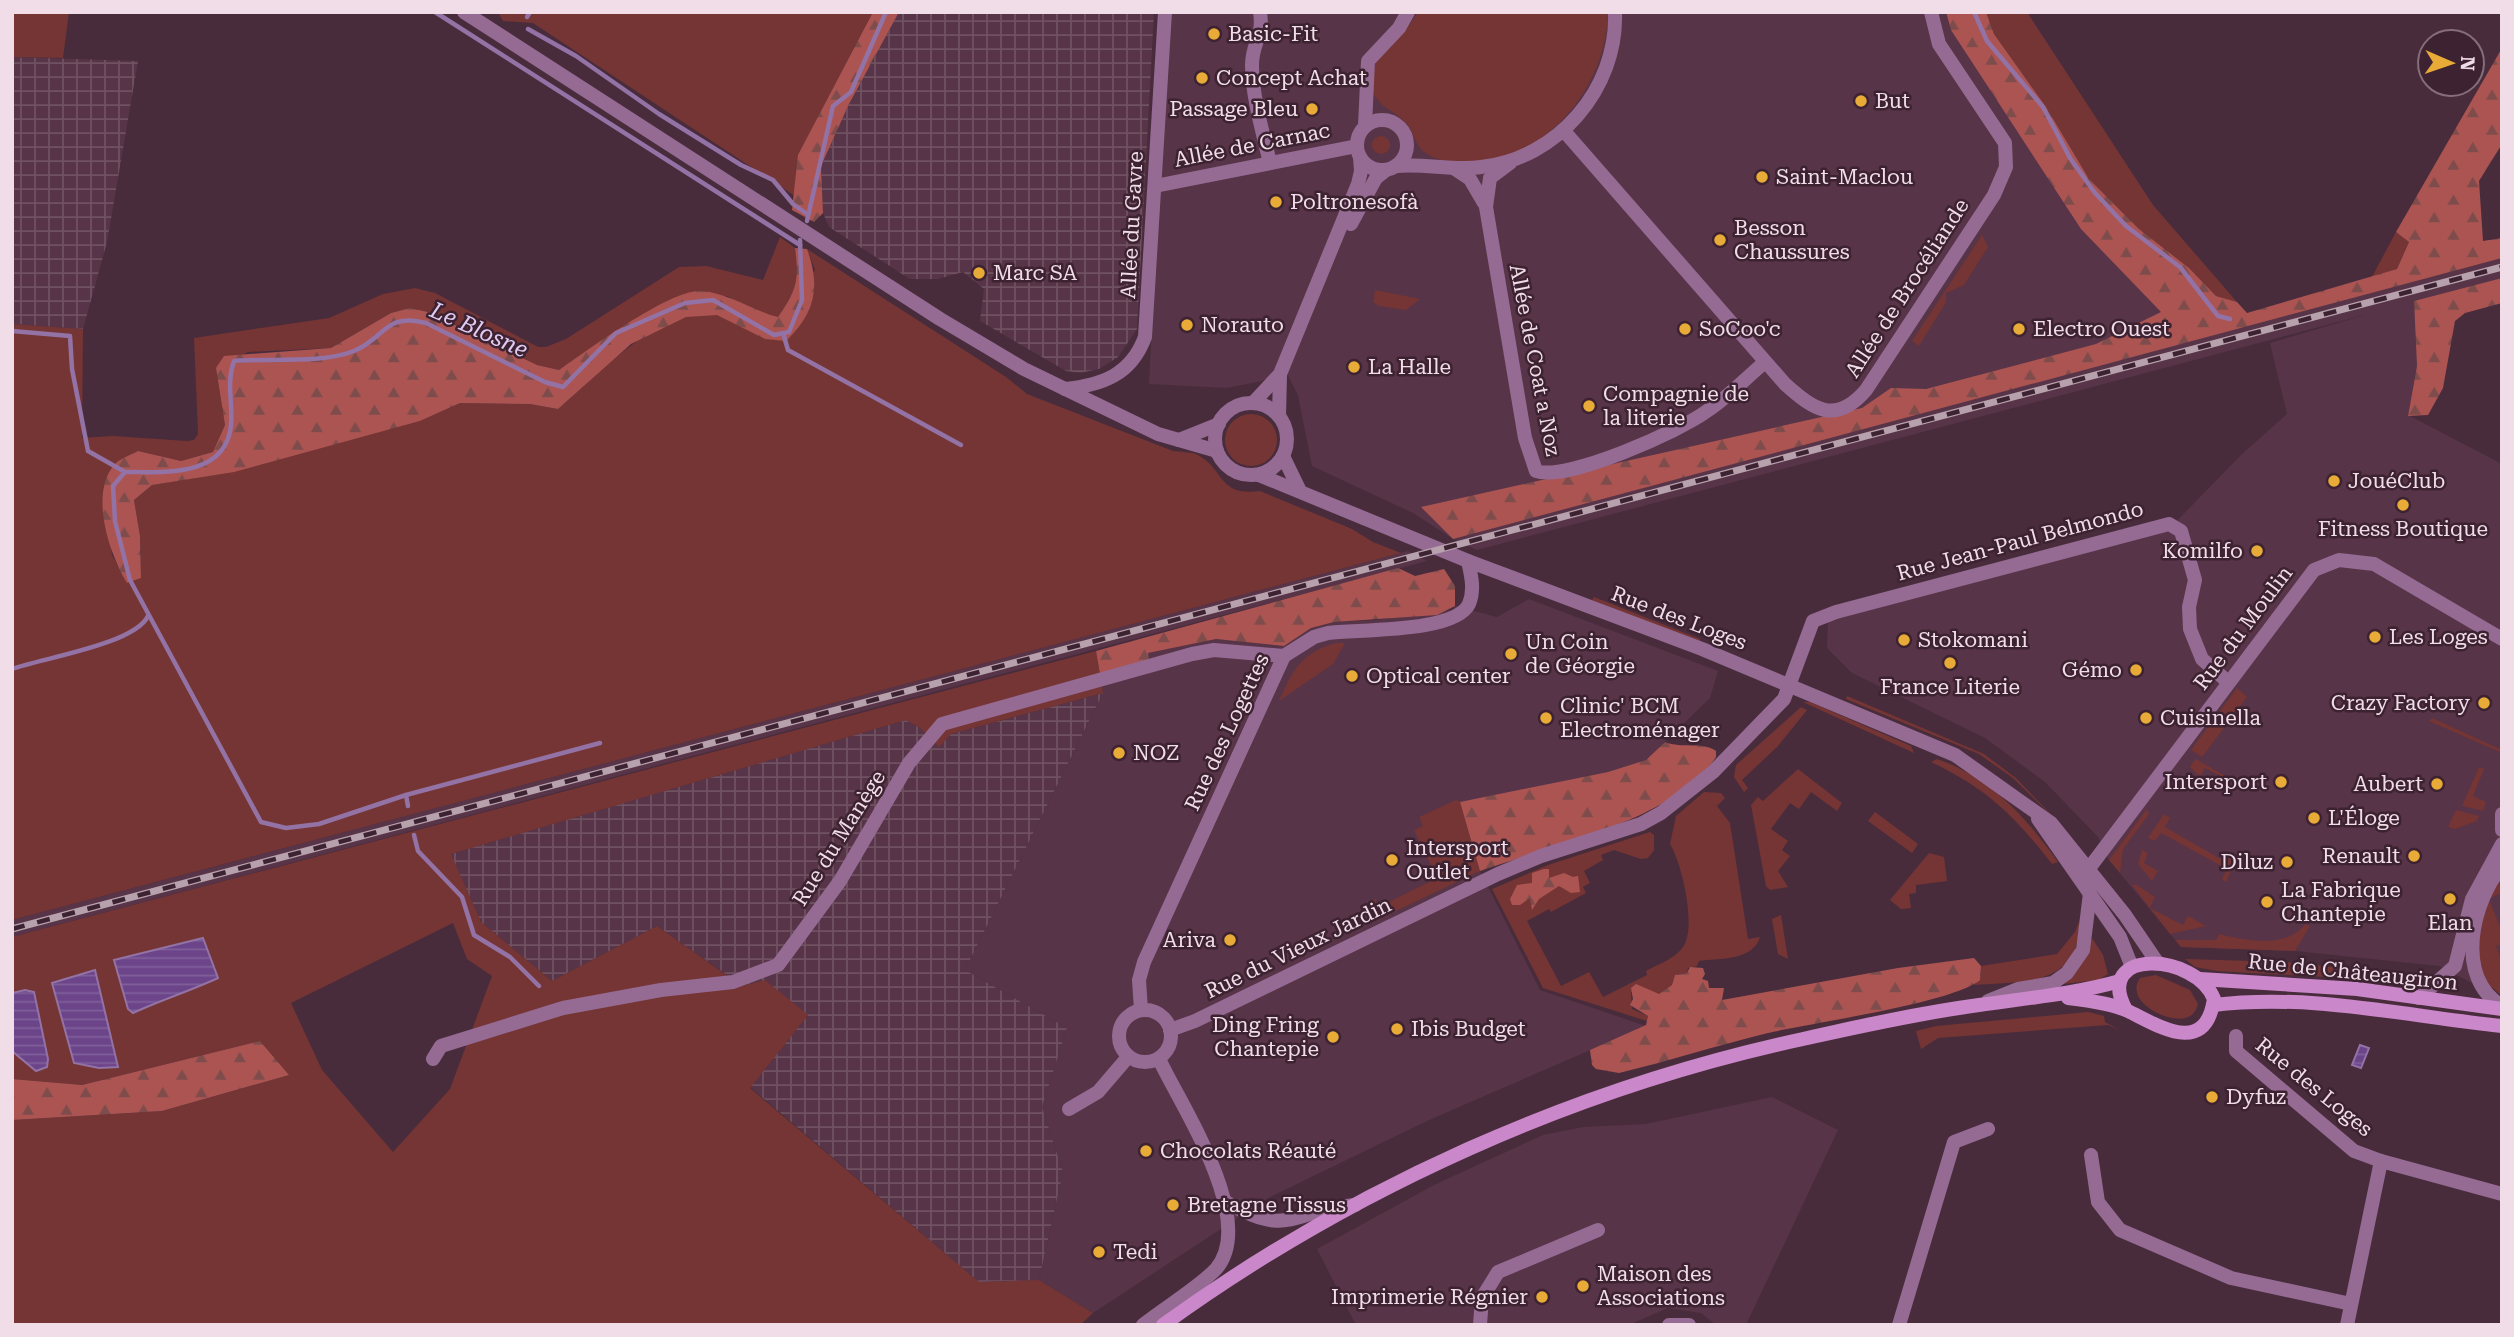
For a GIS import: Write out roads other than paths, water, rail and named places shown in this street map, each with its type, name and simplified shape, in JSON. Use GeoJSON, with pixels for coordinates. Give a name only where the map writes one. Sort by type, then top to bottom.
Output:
{"type":"FeatureCollection","features":[{"type":"Feature","properties":{"kind":"main road"},"geometry":{"type":"LineString","coordinates":[[2049,996],[2086,1000],[2126,1010],[2162,1029],[2187,1034],[2199,1029],[2208,1019],[2213,1005],[2211,990],[2200,979],[2157,962],[2132,967],[2120,981],[2119,997],[2126,1010]]}},
{"type":"Feature","properties":{"kind":"main road","name":"Rue de Châteaugiron"},"geometry":{"type":"LineString","coordinates":[[2200,979],[2311,985],[2502,1007]]}},
{"type":"Feature","properties":{"kind":"main road"},"geometry":{"type":"LineString","coordinates":[[1163,1325],[1248,1268],[1355,1205],[1519,1128],[1676,1072],[1800,1039],[2120,981]]}},
{"type":"Feature","properties":{"kind":"main road","name":"Rue de Châteaugiron"},"geometry":{"type":"LineString","coordinates":[[2213,1005],[2256,1000],[2299,1001],[2502,1026]]}},
{"type":"Feature","properties":{"kind":"street"},"geometry":{"type":"LineString","coordinates":[[464,12],[940,319],[1065,389],[1158,434],[1217,451]]}},
{"type":"Feature","properties":{"kind":"street","name":"Allée du Gavre"},"geometry":{"type":"LineString","coordinates":[[1065,389],[1109,380],[1126,368],[1140,349],[1148,323],[1165,12]]}},
{"type":"Feature","properties":{"kind":"street"},"geometry":{"type":"LineString","coordinates":[[1260,12],[1263,30],[1253,49],[1252,69],[1270,163]]}},
{"type":"Feature","properties":{"kind":"street"},"geometry":{"type":"LineString","coordinates":[[1280,374],[1279,416],[1287,435],[1283,456],[1273,468],[1259,475],[1244,475],[1230,469],[1217,451],[1215,437],[1219,424],[1229,410],[1253,403],[1280,374],[1314,296],[1318,276],[1362,171],[1358,152],[1365,126],[1367,61],[1399,28],[1408,12]]}},
{"type":"Feature","properties":{"kind":"street"},"geometry":{"type":"LineString","coordinates":[[1358,152],[1368,166],[1391,168],[1454,168],[1510,163],[1525,157],[1564,131],[1586,104],[1606,67],[1615,12]]}},
{"type":"Feature","properties":{"kind":"street","name":"Allée de Brocéliande"},"geometry":{"type":"LineString","coordinates":[[1564,131],[1765,362],[1810,407],[1839,409],[1855,403],[1994,195],[2006,167],[2005,143],[1940,44],[1930,12]]}},
{"type":"Feature","properties":{"kind":"street"},"geometry":{"type":"LineString","coordinates":[[1314,296],[1323,285],[1358,207],[1376,178],[1391,168],[1407,149],[1402,130],[1384,120],[1365,126]]}},
{"type":"Feature","properties":{"kind":"street","name":"Allée de Carnac"},"geometry":{"type":"LineString","coordinates":[[1155,186],[1270,163],[1358,152]]}},
{"type":"Feature","properties":{"kind":"street","name":"Allée de Coat a Noz"},"geometry":{"type":"LineString","coordinates":[[1510,163],[1490,178],[1486,207],[1525,438],[1536,471],[1549,472],[1604,461],[1700,416],[1765,362]]}},
{"type":"Feature","properties":{"kind":"street","name":"Allée de Coat a Noz"},"geometry":{"type":"LineString","coordinates":[[1454,168],[1470,179],[1486,207]]}},
{"type":"Feature","properties":{"kind":"street"},"geometry":{"type":"LineString","coordinates":[[1253,403],[1267,407],[1279,416]]}},
{"type":"Feature","properties":{"kind":"street"},"geometry":{"type":"LineString","coordinates":[[1179,440],[1219,424]]}},
{"type":"Feature","properties":{"kind":"street"},"geometry":{"type":"LineString","coordinates":[[1283,456],[1299,489]]}},
{"type":"Feature","properties":{"kind":"street","name":"Rue des Loges"},"geometry":{"type":"LineString","coordinates":[[1259,475],[1299,489],[1468,561],[1790,685],[1955,755],[2031,809],[2157,962]]}},
{"type":"Feature","properties":{"kind":"street","name":"Rue Jean-Paul Belmondo"},"geometry":{"type":"LineString","coordinates":[[1790,685],[1813,621],[2023,560],[2168,524],[2181,531],[2195,580],[2189,607],[2194,639],[2202,659],[2228,682]]}},
{"type":"Feature","properties":{"kind":"street","name":"Rue du Moulin"},"geometry":{"type":"LineString","coordinates":[[2085,874],[2314,570],[2339,560],[2374,564],[2502,639]]}},
{"type":"Feature","properties":{"kind":"street","name":"Rue des Logettes"},"geometry":{"type":"LineString","coordinates":[[1141,1010],[1139,980],[1144,962],[1284,656],[1314,637],[1328,633],[1449,621],[1460,615],[1468,605],[1473,587],[1468,561]]}},
{"type":"Feature","properties":{"kind":"street","name":"Rue du Manège"},"geometry":{"type":"LineString","coordinates":[[433,1059],[441,1046],[564,1008],[661,990],[733,982],[778,965],[840,881],[909,763],[942,724],[1203,652],[1214,650],[1284,656]]}},
{"type":"Feature","properties":{"kind":"street","name":"Rue du Vieux Jardin"},"geometry":{"type":"LineString","coordinates":[[1170,1030],[1205,1016],[1497,874],[1541,856],[1641,824],[1661,813],[1713,772],[1784,699],[1790,685]]}},
{"type":"Feature","properties":{"kind":"street"},"geometry":{"type":"LineString","coordinates":[[2502,814],[2502,830]]}},
{"type":"Feature","properties":{"kind":"street"},"geometry":{"type":"LineString","coordinates":[[2419,998],[2455,966],[2472,899],[2502,844]]}},
{"type":"Feature","properties":{"kind":"street"},"geometry":{"type":"LineString","coordinates":[[2502,866],[2484,896],[2472,957],[2473,971],[2483,988],[2502,1007]]}},
{"type":"Feature","properties":{"kind":"street","name":"Rue des Loges"},"geometry":{"type":"LineString","coordinates":[[2085,874],[2090,893],[2120,937],[2132,967]]}},
{"type":"Feature","properties":{"kind":"street"},"geometry":{"type":"LineString","coordinates":[[1978,1005],[2018,989],[2053,983],[2067,973],[2083,950],[2090,893]]}},
{"type":"Feature","properties":{"kind":"street"},"geometry":{"type":"LineString","coordinates":[[1141,1010],[1159,1014],[1170,1030],[1170,1043],[1159,1059],[1143,1063],[1128,1057],[1120,1046],[1118,1032],[1128,1015],[1141,1010]]}},
{"type":"Feature","properties":{"kind":"street","name":"Rue des Loges"},"geometry":{"type":"LineString","coordinates":[[2236,1036],[2236,1051],[2354,1151],[2502,1194]]}},
{"type":"Feature","properties":{"kind":"street"},"geometry":{"type":"LineString","coordinates":[[1069,1110],[1098,1092],[1128,1057]]}},
{"type":"Feature","properties":{"kind":"street"},"geometry":{"type":"LineString","coordinates":[[1143,1325],[1216,1268],[1227,1246],[1226,1202],[1159,1059]]}},
{"type":"Feature","properties":{"kind":"street"},"geometry":{"type":"LineString","coordinates":[[1899,1325],[1954,1142],[1987,1129]]}},
{"type":"Feature","properties":{"kind":"street"},"geometry":{"type":"LineString","coordinates":[[2091,1155],[2098,1202],[2120,1230],[2231,1278],[2351,1304]]}},
{"type":"Feature","properties":{"kind":"street"},"geometry":{"type":"LineString","coordinates":[[2347,1325],[2381,1161]]}},
{"type":"Feature","properties":{"kind":"street"},"geometry":{"type":"LineString","coordinates":[[1226,1202],[1253,1218],[1280,1223],[1329,1207],[1355,1205]]}},
{"type":"Feature","properties":{"kind":"street"},"geometry":{"type":"LineString","coordinates":[[1480,1325],[1482,1298],[1498,1272],[1598,1230]]}},
{"type":"Feature","properties":{"kind":"street"},"geometry":{"type":"LineString","coordinates":[[1669,1325],[1689,1325]]}},
{"type":"Feature","properties":{"kind":"waterway"},"geometry":{"type":"LineString","coordinates":[[435,12],[800,245]]}},
{"type":"Feature","properties":{"kind":"waterway"},"geometry":{"type":"LineString","coordinates":[[527,17],[530,12]]}},
{"type":"Feature","properties":{"kind":"waterway","name":"Le Blosne"},"geometry":{"type":"LineString","coordinates":[[807,221],[833,106],[851,92],[886,12]]}},
{"type":"Feature","properties":{"kind":"waterway"},"geometry":{"type":"LineString","coordinates":[[1974,12],[1987,41],[2043,107],[2070,158],[2095,193],[2126,226],[2180,267],[2218,316],[2230,319]]}},
{"type":"Feature","properties":{"kind":"waterway"},"geometry":{"type":"LineString","coordinates":[[528,29],[576,56],[659,114],[741,165],[773,180],[793,204],[807,214]]}},
{"type":"Feature","properties":{"kind":"waterway","name":"Le Blosne"},"geometry":{"type":"LineString","coordinates":[[600,743],[406,795],[319,824],[286,828],[261,822],[130,580],[115,521],[113,486],[125,472],[174,471],[205,463],[218,455],[227,442],[231,425],[230,385],[234,361],[311,359],[341,355],[364,346],[387,328],[402,321],[426,323],[545,382],[563,387],[616,333],[685,303],[713,300],[774,335],[789,332],[802,300],[800,240]]}},
{"type":"Feature","properties":{"kind":"waterway"},"geometry":{"type":"LineString","coordinates":[[12,331],[70,336],[72,369],[88,451],[125,472]]}},
{"type":"Feature","properties":{"kind":"waterway"},"geometry":{"type":"LineString","coordinates":[[783,333],[788,350],[961,445]]}},
{"type":"Feature","properties":{"kind":"waterway","name":"Le Blosne"},"geometry":{"type":"LineString","coordinates":[[12,669],[87,649],[126,635],[140,626],[148,616]]}},
{"type":"Feature","properties":{"kind":"waterway"},"geometry":{"type":"LineString","coordinates":[[406,795],[408,806]]}},
{"type":"Feature","properties":{"kind":"waterway"},"geometry":{"type":"LineString","coordinates":[[414,835],[418,851],[462,897],[474,935],[510,957],[539,986]]}},
{"type":"Feature","properties":{"kind":"railway"},"geometry":{"type":"LineString","coordinates":[[12,929],[2502,267]]}},
{"type":"Feature","properties":{"kind":"place","name":"Basic-Fit"},"geometry":{"type":"Point","coordinates":[1214,34]}},
{"type":"Feature","properties":{"kind":"place","name":"Concept Achat"},"geometry":{"type":"Point","coordinates":[1202,78]}},
{"type":"Feature","properties":{"kind":"place","name":"But"},"geometry":{"type":"Point","coordinates":[1861,101]}},
{"type":"Feature","properties":{"kind":"place","name":"Passage Bleu"},"geometry":{"type":"Point","coordinates":[1312,109]}},
{"type":"Feature","properties":{"kind":"place","name":"Saint-Maclou"},"geometry":{"type":"Point","coordinates":[1762,177]}},
{"type":"Feature","properties":{"kind":"place","name":"Poltronesofà"},"geometry":{"type":"Point","coordinates":[1276,202]}},
{"type":"Feature","properties":{"kind":"place","name":"Besson Chaussures"},"geometry":{"type":"Point","coordinates":[1720,240]}},
{"type":"Feature","properties":{"kind":"place","name":"Marc SA"},"geometry":{"type":"Point","coordinates":[979,273]}},
{"type":"Feature","properties":{"kind":"place","name":"Norauto"},"geometry":{"type":"Point","coordinates":[1187,325]}},
{"type":"Feature","properties":{"kind":"place","name":"SoCoo'c"},"geometry":{"type":"Point","coordinates":[1685,329]}},
{"type":"Feature","properties":{"kind":"place","name":"Electro Ouest"},"geometry":{"type":"Point","coordinates":[2019,329]}},
{"type":"Feature","properties":{"kind":"place","name":"La Halle"},"geometry":{"type":"Point","coordinates":[1354,367]}},
{"type":"Feature","properties":{"kind":"place","name":"Compagnie de la literie"},"geometry":{"type":"Point","coordinates":[1589,406]}},
{"type":"Feature","properties":{"kind":"place","name":"JouéClub"},"geometry":{"type":"Point","coordinates":[2334,481]}},
{"type":"Feature","properties":{"kind":"place","name":"Fitness Boutique"},"geometry":{"type":"Point","coordinates":[2403,505]}},
{"type":"Feature","properties":{"kind":"place","name":"Komilfo"},"geometry":{"type":"Point","coordinates":[2257,551]}},
{"type":"Feature","properties":{"kind":"place","name":"Les Loges"},"geometry":{"type":"Point","coordinates":[2375,637]}},
{"type":"Feature","properties":{"kind":"place","name":"Stokomani"},"geometry":{"type":"Point","coordinates":[1904,640]}},
{"type":"Feature","properties":{"kind":"place","name":"Un Coin de Géorgie"},"geometry":{"type":"Point","coordinates":[1511,654]}},
{"type":"Feature","properties":{"kind":"place","name":"France Literie"},"geometry":{"type":"Point","coordinates":[1950,663]}},
{"type":"Feature","properties":{"kind":"place","name":"Gémo"},"geometry":{"type":"Point","coordinates":[2136,670]}},
{"type":"Feature","properties":{"kind":"place","name":"Optical center"},"geometry":{"type":"Point","coordinates":[1352,676]}},
{"type":"Feature","properties":{"kind":"place","name":"Crazy Factory"},"geometry":{"type":"Point","coordinates":[2484,703]}},
{"type":"Feature","properties":{"kind":"place","name":"Clinic' BCM Electroménager"},"geometry":{"type":"Point","coordinates":[1546,718]}},
{"type":"Feature","properties":{"kind":"place","name":"Cuisinella"},"geometry":{"type":"Point","coordinates":[2146,718]}},
{"type":"Feature","properties":{"kind":"place","name":"NOZ"},"geometry":{"type":"Point","coordinates":[1119,753]}},
{"type":"Feature","properties":{"kind":"place","name":"Intersport"},"geometry":{"type":"Point","coordinates":[2281,782]}},
{"type":"Feature","properties":{"kind":"place","name":"Aubert"},"geometry":{"type":"Point","coordinates":[2437,784]}},
{"type":"Feature","properties":{"kind":"place","name":"L'Éloge"},"geometry":{"type":"Point","coordinates":[2314,818]}},
{"type":"Feature","properties":{"kind":"place","name":"Renault"},"geometry":{"type":"Point","coordinates":[2414,856]}},
{"type":"Feature","properties":{"kind":"place","name":"Intersport Outlet"},"geometry":{"type":"Point","coordinates":[1392,860]}},
{"type":"Feature","properties":{"kind":"place","name":"Diluz"},"geometry":{"type":"Point","coordinates":[2287,862]}},
{"type":"Feature","properties":{"kind":"place","name":"Elan"},"geometry":{"type":"Point","coordinates":[2450,899]}},
{"type":"Feature","properties":{"kind":"place","name":"La Fabrique Chantepie"},"geometry":{"type":"Point","coordinates":[2267,902]}},
{"type":"Feature","properties":{"kind":"place","name":"Ariva"},"geometry":{"type":"Point","coordinates":[1230,940]}},
{"type":"Feature","properties":{"kind":"place","name":"Ibis Budget"},"geometry":{"type":"Point","coordinates":[1397,1029]}},
{"type":"Feature","properties":{"kind":"place","name":"Ding Fring Chantepie"},"geometry":{"type":"Point","coordinates":[1333,1037]}},
{"type":"Feature","properties":{"kind":"place","name":"Dyfuz"},"geometry":{"type":"Point","coordinates":[2212,1097]}},
{"type":"Feature","properties":{"kind":"place","name":"Chocolats Réauté"},"geometry":{"type":"Point","coordinates":[1146,1151]}},
{"type":"Feature","properties":{"kind":"place","name":"Bretagne Tissus"},"geometry":{"type":"Point","coordinates":[1173,1205]}},
{"type":"Feature","properties":{"kind":"place","name":"Tedi"},"geometry":{"type":"Point","coordinates":[1099,1252]}},
{"type":"Feature","properties":{"kind":"place","name":"Maison des Associations"},"geometry":{"type":"Point","coordinates":[1583,1286]}},
{"type":"Feature","properties":{"kind":"place","name":"Imprimerie Régnier"},"geometry":{"type":"Point","coordinates":[1542,1297]}}]}
